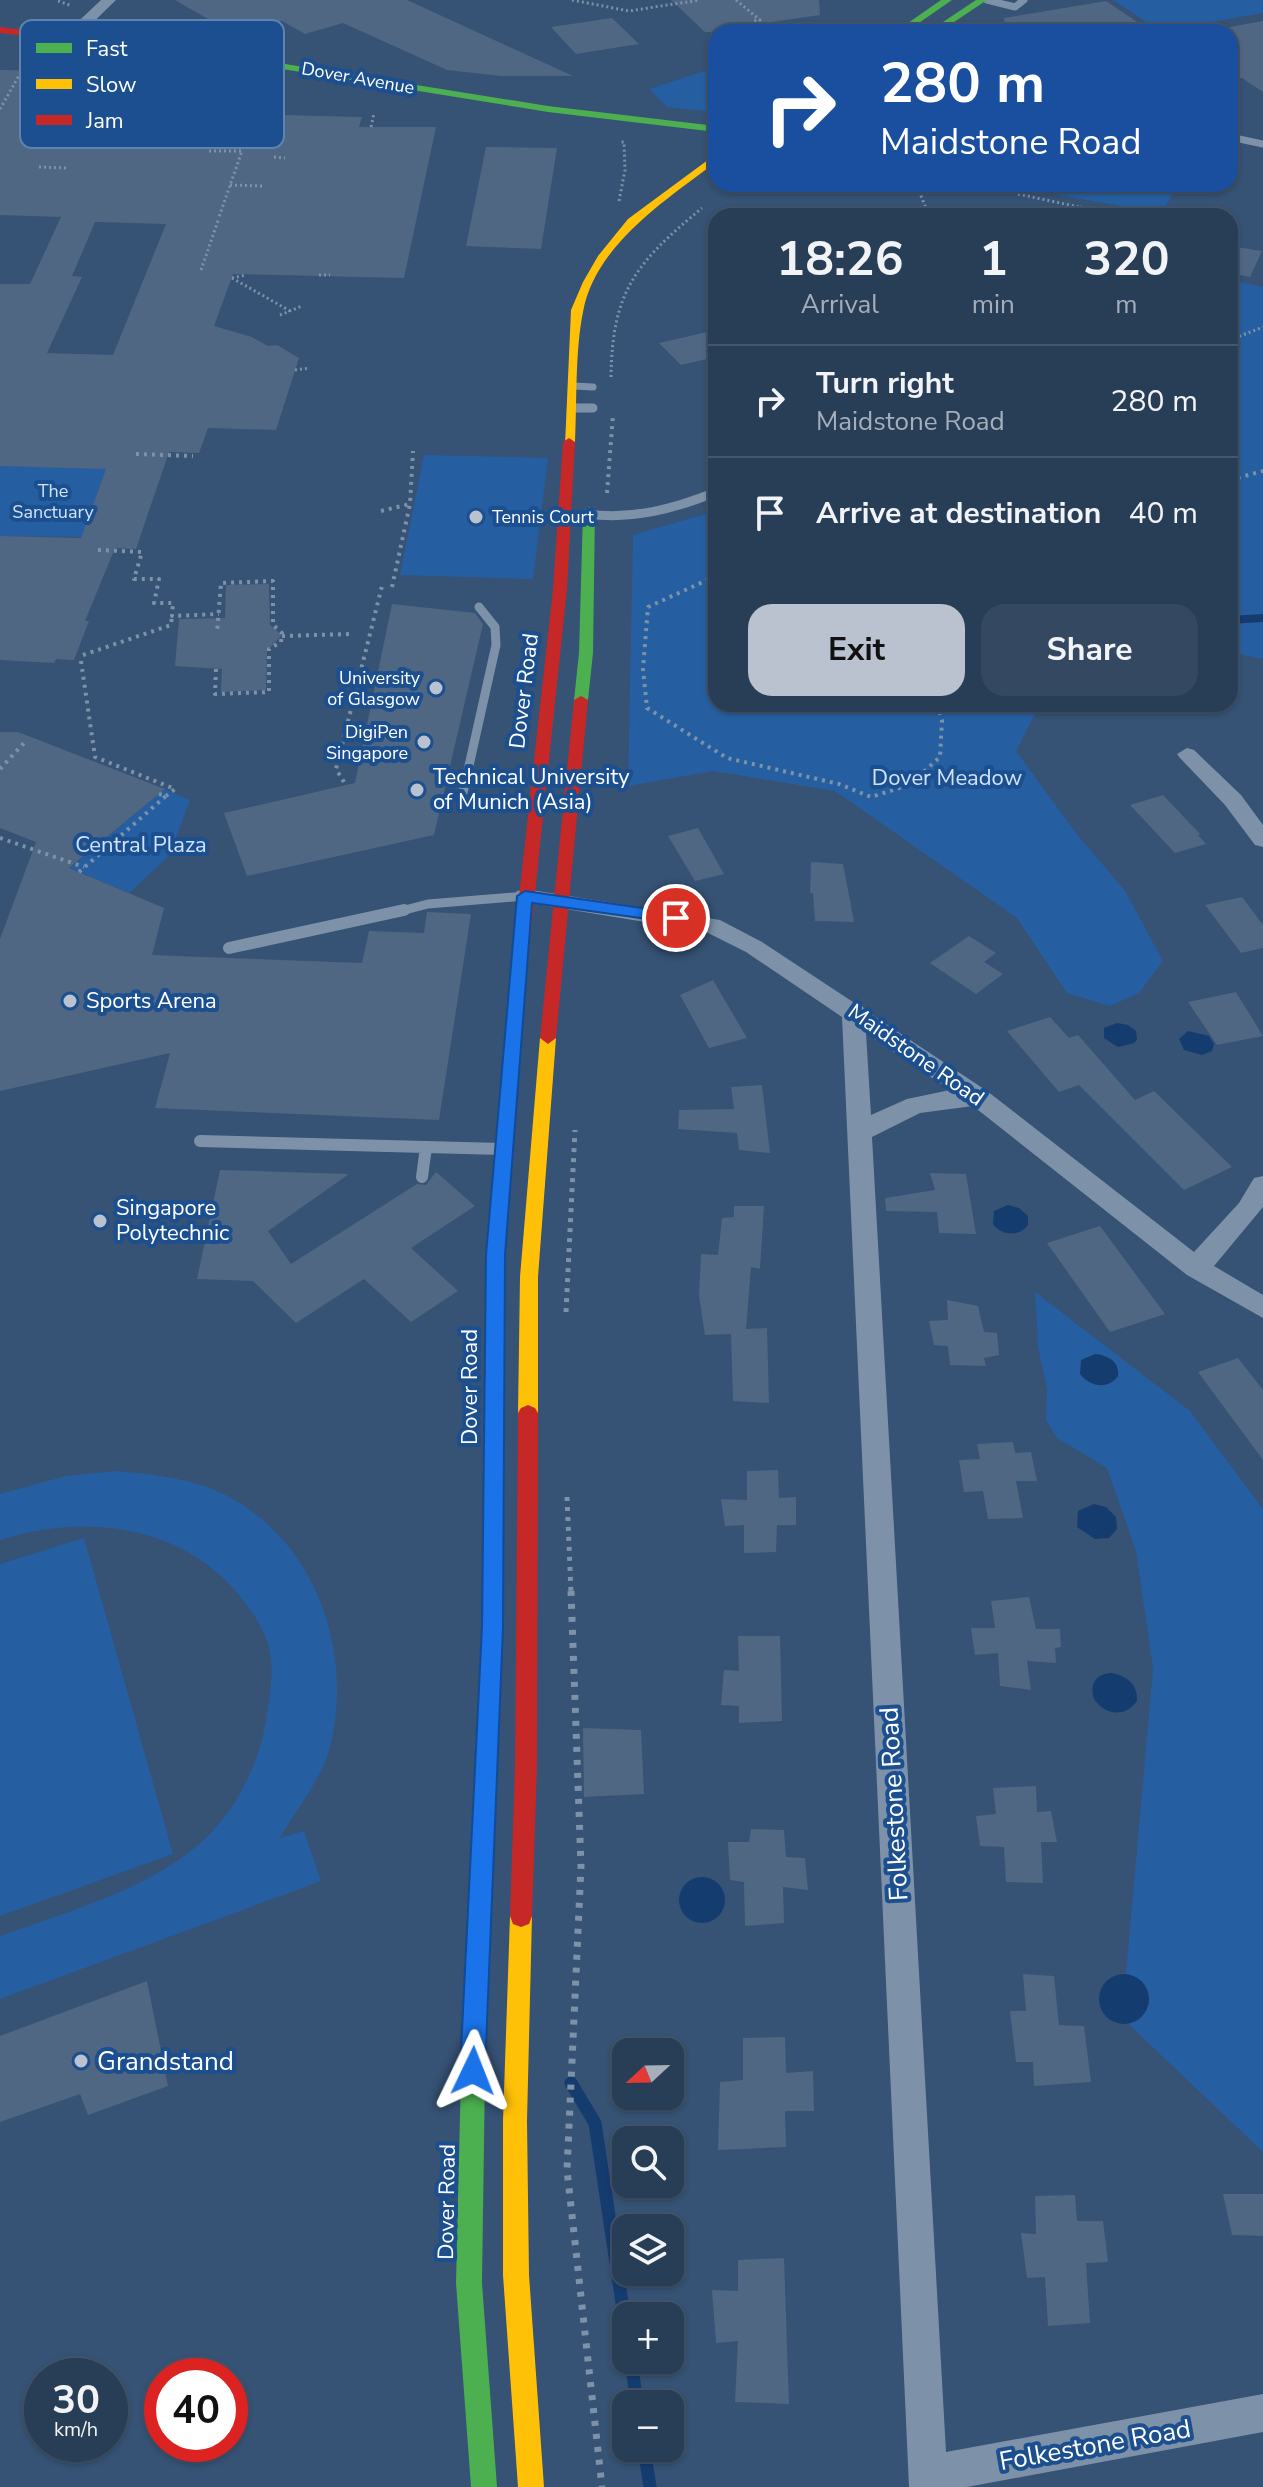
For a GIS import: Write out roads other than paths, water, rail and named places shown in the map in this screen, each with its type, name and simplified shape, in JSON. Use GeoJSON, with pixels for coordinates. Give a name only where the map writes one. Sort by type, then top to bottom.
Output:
{"type":"FeatureCollection","features":[{"type":"Feature","properties":{"kind":"street"},"geometry":{"type":"LineString","coordinates":[[87,20],[109,0]]}},
{"type":"Feature","properties":{"kind":"street"},"geometry":{"type":"LineString","coordinates":[[912,24],[947,0]]}},
{"type":"Feature","properties":{"kind":"street"},"geometry":{"type":"LineString","coordinates":[[946,24],[985,0]]}},
{"type":"Feature","properties":{"kind":"street","name":"Dover Avenue"},"geometry":{"type":"LineString","coordinates":[[0,23],[20,26]]}},
{"type":"Feature","properties":{"kind":"street","name":"Dover Avenue"},"geometry":{"type":"LineString","coordinates":[[0,30],[20,31]]}},
{"type":"Feature","properties":{"kind":"street","name":"Dover Avenue"},"geometry":{"type":"LineString","coordinates":[[284,58],[553,100],[708,118]]}},
{"type":"Feature","properties":{"kind":"street","name":"Dover Avenue"},"geometry":{"type":"LineString","coordinates":[[284,66],[548,109],[708,128]]}},
{"type":"Feature","properties":{"kind":"street","name":"Dover Road"},"geometry":{"type":"LineString","coordinates":[[593,415],[577,310],[592,272],[630,220],[708,163]]}},
{"type":"Feature","properties":{"kind":"street"},"geometry":{"type":"LineString","coordinates":[[619,267],[649,228],[708,184]]}},
{"type":"Feature","properties":{"kind":"street"},"geometry":{"type":"LineString","coordinates":[[577,310],[599,313]]}},
{"type":"Feature","properties":{"kind":"street","name":"Dover Road"},"geometry":{"type":"LineString","coordinates":[[531,2487],[516,2275],[507,1769],[529,1277],[520,1149],[525,896],[560,589],[572,408],[587,383]]}},
{"type":"Feature","properties":{"kind":"street","name":"Dover Road"},"geometry":{"type":"LineString","coordinates":[[484,2487],[469,2283],[473,2071],[507,1769],[492,1627],[496,1255],[520,1149],[562,900],[586,653],[588,491]]}},
{"type":"Feature","properties":{"kind":"street"},"geometry":{"type":"LineString","coordinates":[[1187,754],[1233,800],[1263,840]]}},
{"type":"Feature","properties":{"kind":"street","name":"Maidstone Road"},"geometry":{"type":"LineString","coordinates":[[525,896],[712,925],[754,947],[853,1010],[978,1097],[1196,1268],[1263,1308]]}},
{"type":"Feature","properties":{"kind":"street","name":"Folkestone Road"},"geometry":{"type":"LineString","coordinates":[[853,1010],[928,2481],[1263,2413]]}},
{"type":"Feature","properties":{"kind":"street"},"geometry":{"type":"LineString","coordinates":[[859,1133],[909,1105],[930,1100],[978,1097]]}},
{"type":"Feature","properties":{"kind":"street"},"geometry":{"type":"LineString","coordinates":[[1196,1268],[1248,1210],[1263,1185]]}},
{"type":"Feature","properties":{"kind":"lane"},"geometry":{"type":"LineString","coordinates":[[985,0],[1015,7],[1024,0]]}},
{"type":"Feature","properties":{"kind":"lane"},"geometry":{"type":"LineString","coordinates":[[1238,139],[1263,144]]}},
{"type":"Feature","properties":{"kind":"lane"},"geometry":{"type":"LineString","coordinates":[[572,408],[593,415]]}},
{"type":"Feature","properties":{"kind":"lane"},"geometry":{"type":"LineString","coordinates":[[567,503],[589,515],[648,512],[681,506],[708,495]]}},
{"type":"Feature","properties":{"kind":"lane"},"geometry":{"type":"LineString","coordinates":[[462,797],[496,645],[495,627],[479,607]]}},
{"type":"Feature","properties":{"kind":"lane"},"geometry":{"type":"LineString","coordinates":[[229,948],[358,922],[428,904],[525,896]]}},
{"type":"Feature","properties":{"kind":"lane"},"geometry":{"type":"LineString","coordinates":[[200,1141],[520,1149]]}},
{"type":"Feature","properties":{"kind":"lane"},"geometry":{"type":"LineString","coordinates":[[422,1177],[426,1147]]}},
{"type":"Feature","properties":{"kind":"waterway"},"geometry":{"type":"LineString","coordinates":[[1238,620],[1263,618]]}},
{"type":"Feature","properties":{"kind":"waterway"},"geometry":{"type":"LineString","coordinates":[[571,2083],[595,2123],[622,2302]]}},
{"type":"Feature","properties":{"kind":"waterway"},"geometry":{"type":"LineString","coordinates":[[633,2374],[635,2390]]}},
{"type":"Feature","properties":{"kind":"waterway"},"geometry":{"type":"LineString","coordinates":[[646,2462],[650,2487]]}},
{"type":"Feature","properties":{"kind":"place","name":"Tennis Court"},"geometry":{"type":"Point","coordinates":[476,517]}},
{"type":"Feature","properties":{"kind":"place","name":"University of Glasgow"},"geometry":{"type":"Point","coordinates":[436,688]}},
{"type":"Feature","properties":{"kind":"place","name":"DigiPen Singapore"},"geometry":{"type":"Point","coordinates":[424,742]}},
{"type":"Feature","properties":{"kind":"place","name":"Technical University of Munich (Asia)"},"geometry":{"type":"Point","coordinates":[417,790]}},
{"type":"Feature","properties":{"kind":"place","name":"Sports Arena"},"geometry":{"type":"Point","coordinates":[70,1001]}},
{"type":"Feature","properties":{"kind":"place","name":"Singapore Polytechnic"},"geometry":{"type":"Point","coordinates":[100,1221]}},
{"type":"Feature","properties":{"kind":"place","name":"Grandstand"},"geometry":{"type":"Point","coordinates":[81,2061]}},
{"type":"Feature","properties":{"kind":"park label","name":"The Sanctuary"},"geometry":{"type":"Point","coordinates":[53,501]}},
{"type":"Feature","properties":{"kind":"park label","name":"Dover Meadow"},"geometry":{"type":"Point","coordinates":[947,778]}},
{"type":"Feature","properties":{"kind":"park label","name":"Central Plaza"},"geometry":{"type":"Point","coordinates":[141,845]}}]}
